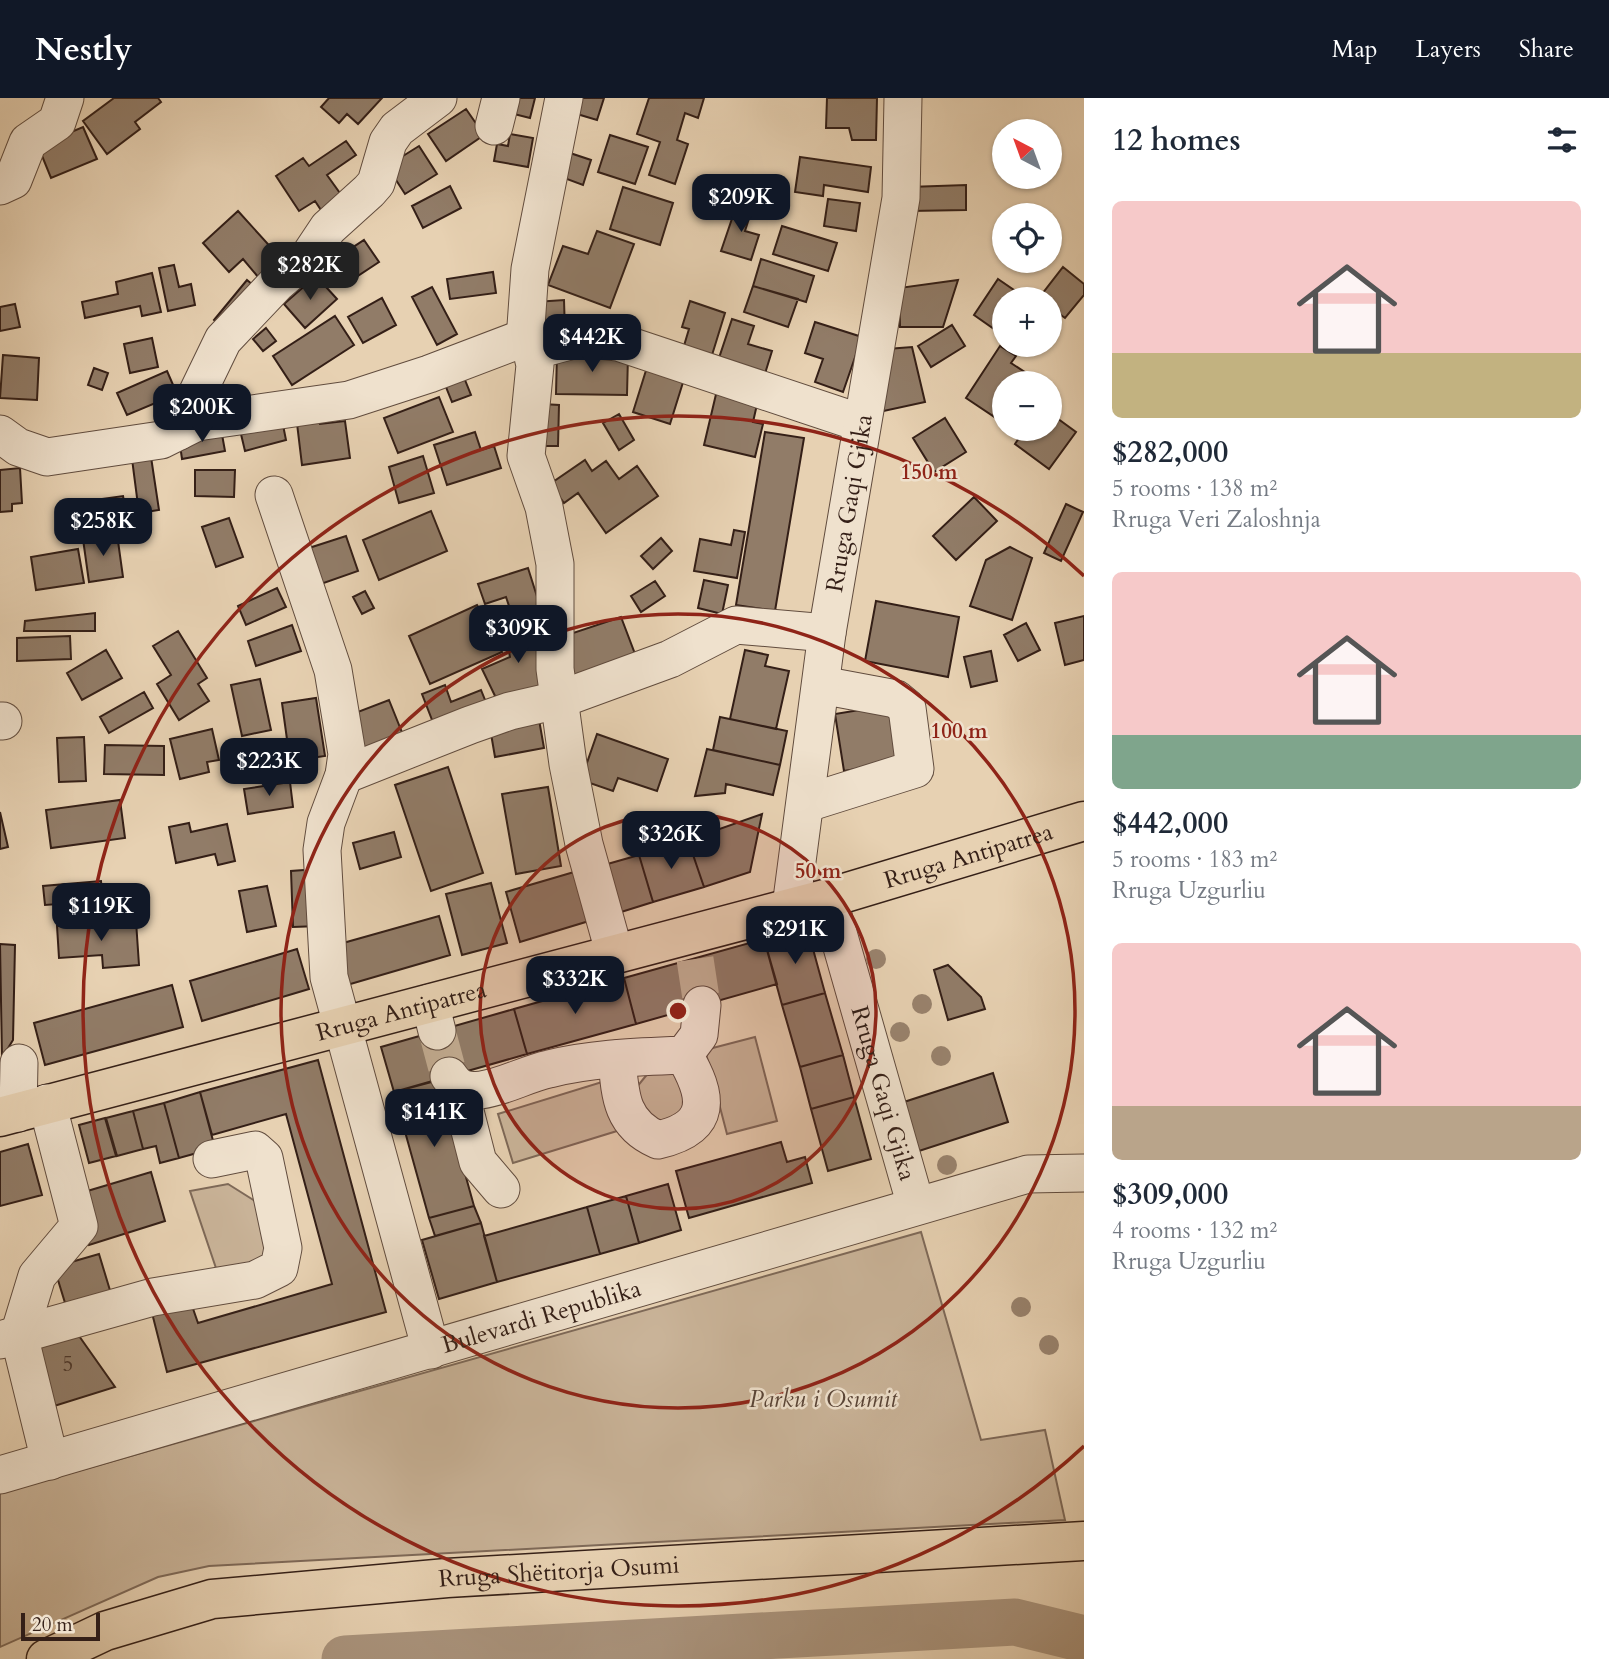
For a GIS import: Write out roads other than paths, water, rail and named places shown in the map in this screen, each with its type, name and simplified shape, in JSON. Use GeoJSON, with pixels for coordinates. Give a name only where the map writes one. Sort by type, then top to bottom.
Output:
{"type":"FeatureCollection","features":[{"type":"Feature","properties":{"kind":"main road","name":"Rruga Antipatrea"},"geometry":{"type":"LineString","coordinates":[[22,1111],[344,1026],[433,1017],[615,955],[692,947],[791,907],[1084,821]]}},
{"type":"Feature","properties":{"kind":"main road","name":"Rruga Shëtitorja Osumi"},"geometry":{"type":"LineString","coordinates":[[46,1659],[105,1631],[212,1599],[460,1577],[1084,1541]]}},
{"type":"Feature","properties":{"kind":"street"},"geometry":{"type":"LineString","coordinates":[[0,186],[13,180],[28,142],[57,122],[65,98]]}},
{"type":"Feature","properties":{"kind":"street"},"geometry":{"type":"LineString","coordinates":[[179,431],[223,340],[276,284],[310,255],[328,228],[369,191],[380,172],[388,142],[397,129],[438,98]]}},
{"type":"Feature","properties":{"kind":"street"},"geometry":{"type":"LineString","coordinates":[[564,98],[530,269],[527,312],[534,394],[526,456],[546,516],[555,564],[558,700],[584,844],[615,955]]}},
{"type":"Feature","properties":{"kind":"street","name":"Rruga Gaqi Gjika"},"geometry":{"type":"LineString","coordinates":[[791,907],[807,803],[827,633],[860,423],[901,198],[903,98]]}},
{"type":"Feature","properties":{"kind":"street"},"geometry":{"type":"LineString","coordinates":[[0,435],[19,447],[47,457],[162,440],[197,422],[349,400],[530,343],[581,338],[618,342],[860,423]]}},
{"type":"Feature","properties":{"kind":"street"},"geometry":{"type":"LineString","coordinates":[[274,495],[334,670],[347,754],[344,775],[326,823],[322,850],[329,977],[431,1350]]}},
{"type":"Feature","properties":{"kind":"street"},"geometry":{"type":"LineString","coordinates":[[344,775],[490,718],[558,700],[670,659],[736,625],[827,633]]}},
{"type":"Feature","properties":{"kind":"street"},"geometry":{"type":"LineString","coordinates":[[807,803],[915,769],[907,708],[896,699],[821,685]]}},
{"type":"Feature","properties":{"kind":"street","name":"Rruga Gaqi Gjika"},"geometry":{"type":"LineString","coordinates":[[828,898],[916,1206]]}},
{"type":"Feature","properties":{"kind":"street"},"geometry":{"type":"LineString","coordinates":[[501,1189],[478,1162],[454,1082],[483,1090],[548,1069],[617,1059],[684,1055],[699,1035],[702,1005]]}},
{"type":"Feature","properties":{"kind":"street"},"geometry":{"type":"LineString","coordinates":[[617,1059],[620,1093],[632,1124],[658,1140],[679,1135],[698,1116],[703,1105],[703,1093],[684,1055]]}},
{"type":"Feature","properties":{"kind":"street"},"geometry":{"type":"LineString","coordinates":[[19,1063],[22,1111],[79,1226],[37,1276],[9,1338],[50,1461]]}},
{"type":"Feature","properties":{"kind":"street"},"geometry":{"type":"LineString","coordinates":[[9,1338],[153,1297],[244,1283],[279,1268],[284,1248],[264,1158],[255,1150],[212,1159]]}},
{"type":"Feature","properties":{"kind":"street","name":"Bulevardi Republika"},"geometry":{"type":"LineString","coordinates":[[0,1475],[1028,1174],[1084,1173]]}},
{"type":"Feature","properties":{"kind":"waterway"},"geometry":{"type":"LineString","coordinates":[[345,1659],[1015,1622],[1084,1639]]}},
{"type":"Feature","properties":{"kind":"tunnel"},"geometry":{"type":"LineString","coordinates":[[695,959],[702,1005]]}},
{"type":"Feature","properties":{"kind":"tunnel"},"geometry":{"type":"LineString","coordinates":[[437,1031],[449,1076]]}},
{"type":"Feature","properties":{"kind":"park label","name":"Parku i Osumit"},"geometry":{"type":"Point","coordinates":[823,1399]}}]}
